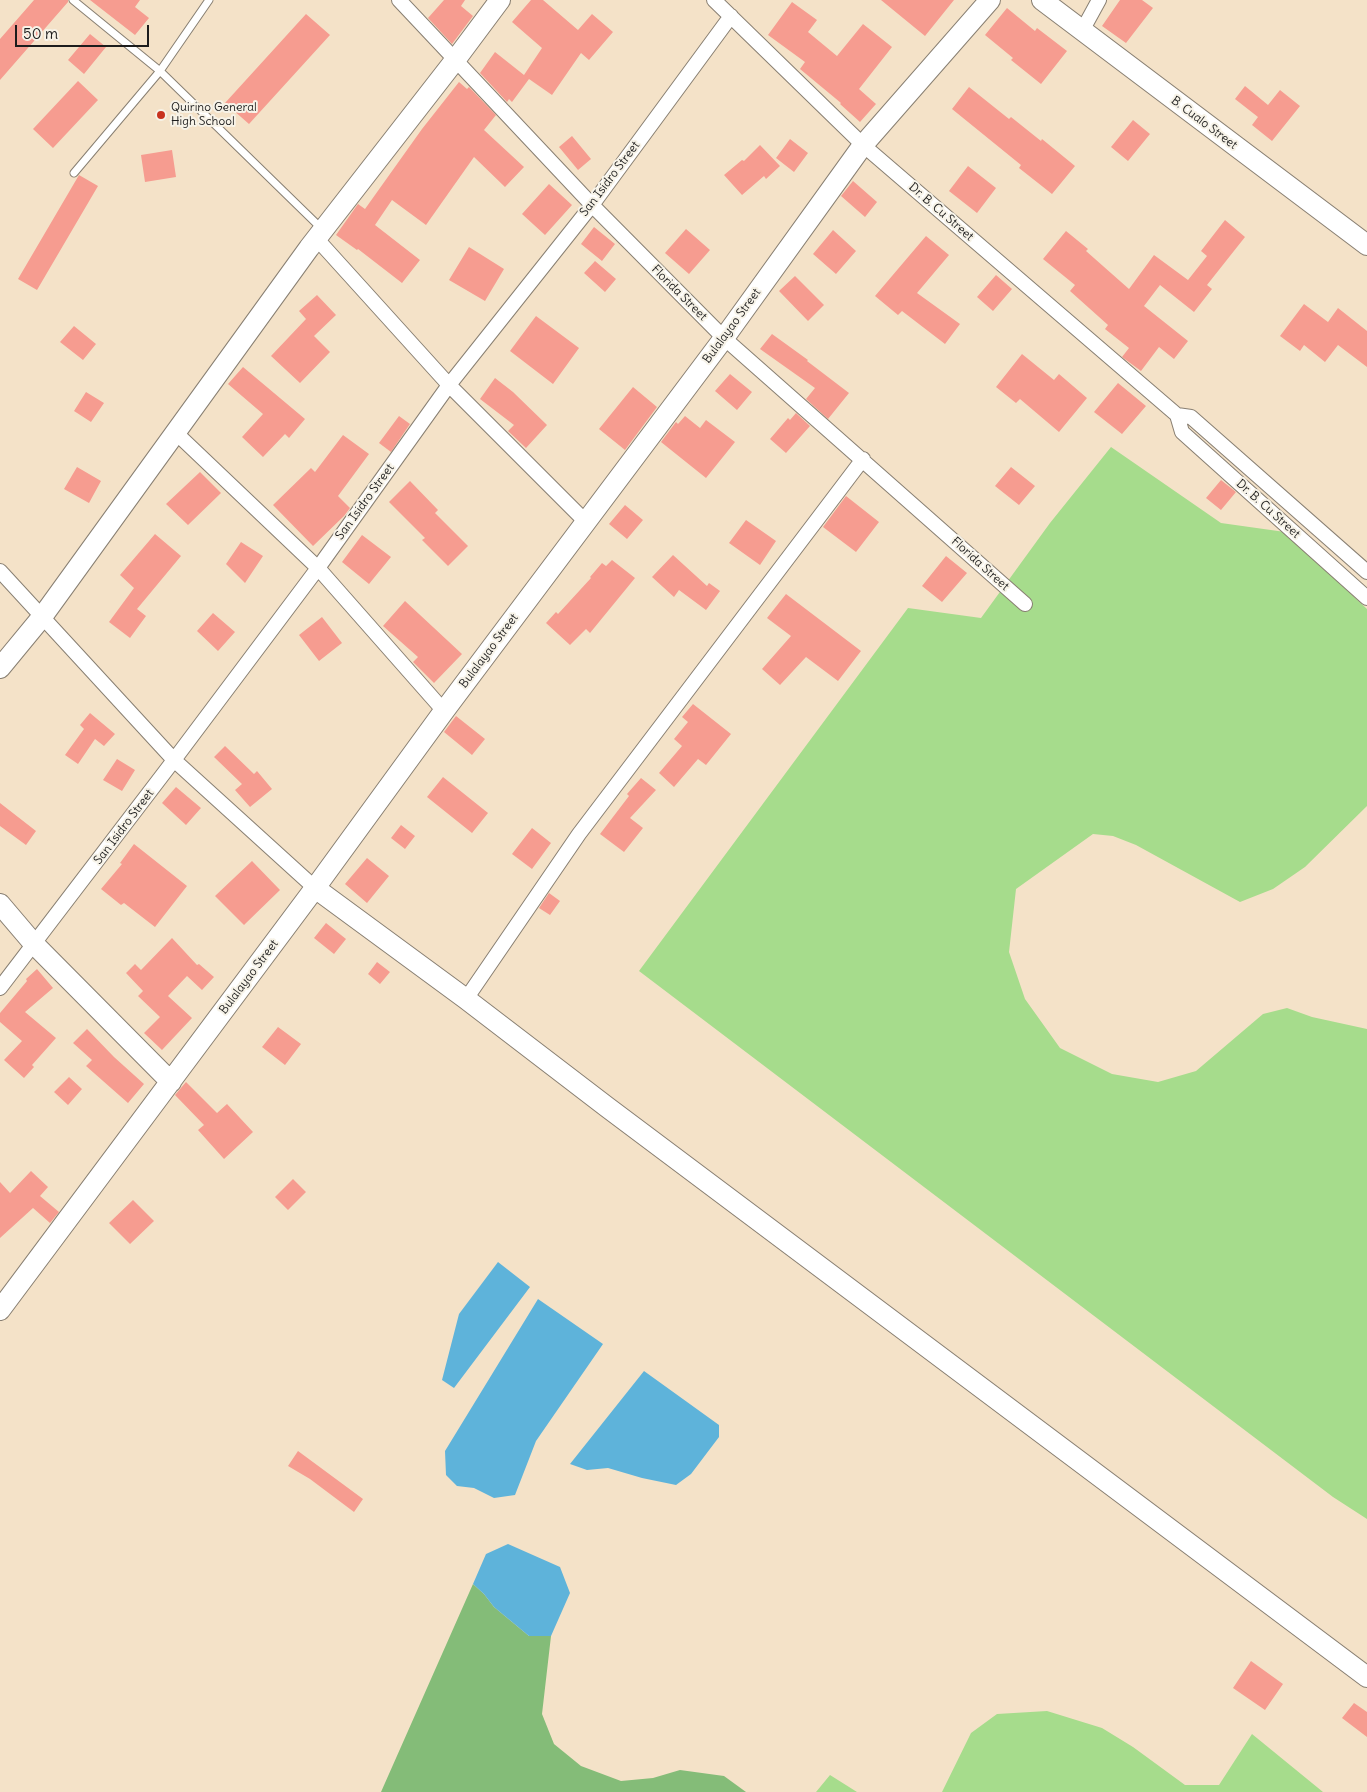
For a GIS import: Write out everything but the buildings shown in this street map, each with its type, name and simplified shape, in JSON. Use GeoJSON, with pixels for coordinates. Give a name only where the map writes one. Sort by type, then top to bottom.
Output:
{"type":"FeatureCollection","features":[{"type":"Feature","properties":{"kind":"street","name":"Florida Street"},"geometry":{"type":"LineString","coordinates":[[399,0],[592,205],[724,338],[1025,604]]}},
{"type":"Feature","properties":{"kind":"street"},"geometry":{"type":"LineString","coordinates":[[0,668],[42,617],[319,234],[500,0]]}},
{"type":"Feature","properties":{"kind":"street","name":"Dr. B. Cu Street"},"geometry":{"type":"LineString","coordinates":[[714,0],[863,145],[1177,415],[1191,417],[1367,572]]}},
{"type":"Feature","properties":{"kind":"street","name":"Bulalayao Street"},"geometry":{"type":"LineString","coordinates":[[0,1310],[315,888],[444,711],[724,338],[863,145],[990,0]]}},
{"type":"Feature","properties":{"kind":"street","name":"B. Cualo Street"},"geometry":{"type":"LineString","coordinates":[[1042,0],[1367,245]]}},
{"type":"Feature","properties":{"kind":"street"},"geometry":{"type":"LineString","coordinates":[[1082,31],[1099,0]]}},
{"type":"Feature","properties":{"kind":"street","name":"San Isidro Street"},"geometry":{"type":"LineString","coordinates":[[0,988],[318,568],[449,385],[592,205],[731,16]]}},
{"type":"Feature","properties":{"kind":"street"},"geometry":{"type":"LineString","coordinates":[[319,234],[449,385],[586,522]]}},
{"type":"Feature","properties":{"kind":"street","name":"Dr. B. Cu Street"},"geometry":{"type":"LineString","coordinates":[[1177,415],[1182,432],[1367,598]]}},
{"type":"Feature","properties":{"kind":"street"},"geometry":{"type":"LineString","coordinates":[[175,432],[318,568],[444,711]]}},
{"type":"Feature","properties":{"kind":"street"},"geometry":{"type":"LineString","coordinates":[[466,999],[579,834],[863,459]]}},
{"type":"Feature","properties":{"kind":"street"},"geometry":{"type":"LineString","coordinates":[[0,572],[174,760],[315,888],[466,999],[607,1107],[1367,1677]]}},
{"type":"Feature","properties":{"kind":"street"},"geometry":{"type":"LineString","coordinates":[[0,904],[34,944],[171,1082]]}},
{"type":"Feature","properties":{"kind":"lane"},"geometry":{"type":"LineString","coordinates":[[73,0],[160,71],[319,234]]}},
{"type":"Feature","properties":{"kind":"lane"},"geometry":{"type":"LineString","coordinates":[[74,173],[160,71],[209,0]]}},
{"type":"Feature","properties":{"kind":"green space"},"geometry":{"type":"Polygon","coordinates":[[[1111,447],[1221,523],[1285,532],[1367,609],[1367,806],[1305,867],[1273,889],[1240,902],[1136,845],[1113,836],[1093,834],[1016,889],[1009,952],[1025,999],[1060,1048],[1112,1074],[1158,1082],[1196,1071],[1263,1014],[1287,1008],[1312,1017],[1367,1029],[1367,1519],[1333,1497],[639,971],[908,608],[981,618],[1050,523],[1111,447]]]}},
{"type":"Feature","properties":{"kind":"green space"},"geometry":{"type":"Polygon","coordinates":[[[473,1584],[494,1607],[529,1636],[551,1636],[542,1714],[554,1744],[581,1766],[621,1781],[653,1778],[680,1770],[724,1776],[746,1792],[381,1792],[473,1584]]]}},
{"type":"Feature","properties":{"kind":"green space"},"geometry":{"type":"Polygon","coordinates":[[[1047,1711],[1102,1728],[1133,1747],[1185,1785],[1219,1785],[1252,1734],[1323,1792],[942,1792],[971,1733],[997,1714],[1047,1711]]]}},
{"type":"Feature","properties":{"kind":"green space"},"geometry":{"type":"Polygon","coordinates":[[[830,1775],[857,1792],[816,1792],[830,1775]]]}},
{"type":"Feature","properties":{"kind":"water"},"geometry":{"type":"Polygon","coordinates":[[[498,1262],[530,1287],[454,1388],[442,1380],[459,1314],[498,1262]]]}},
{"type":"Feature","properties":{"kind":"water"},"geometry":{"type":"Polygon","coordinates":[[[538,1299],[603,1344],[536,1441],[515,1495],[494,1498],[474,1488],[457,1486],[446,1475],[445,1451],[538,1299]]]}},
{"type":"Feature","properties":{"kind":"water"},"geometry":{"type":"Polygon","coordinates":[[[644,1371],[719,1425],[719,1437],[691,1474],[676,1485],[608,1468],[587,1470],[570,1464],[644,1371]]]}},
{"type":"Feature","properties":{"kind":"water"},"geometry":{"type":"Polygon","coordinates":[[[508,1544],[560,1567],[570,1593],[551,1636],[529,1636],[494,1607],[473,1584],[486,1554],[508,1544]]]}},
{"type":"Feature","properties":{"kind":"place","name":"Quirino General High School"},"geometry":{"type":"Point","coordinates":[161,115]}}]}
